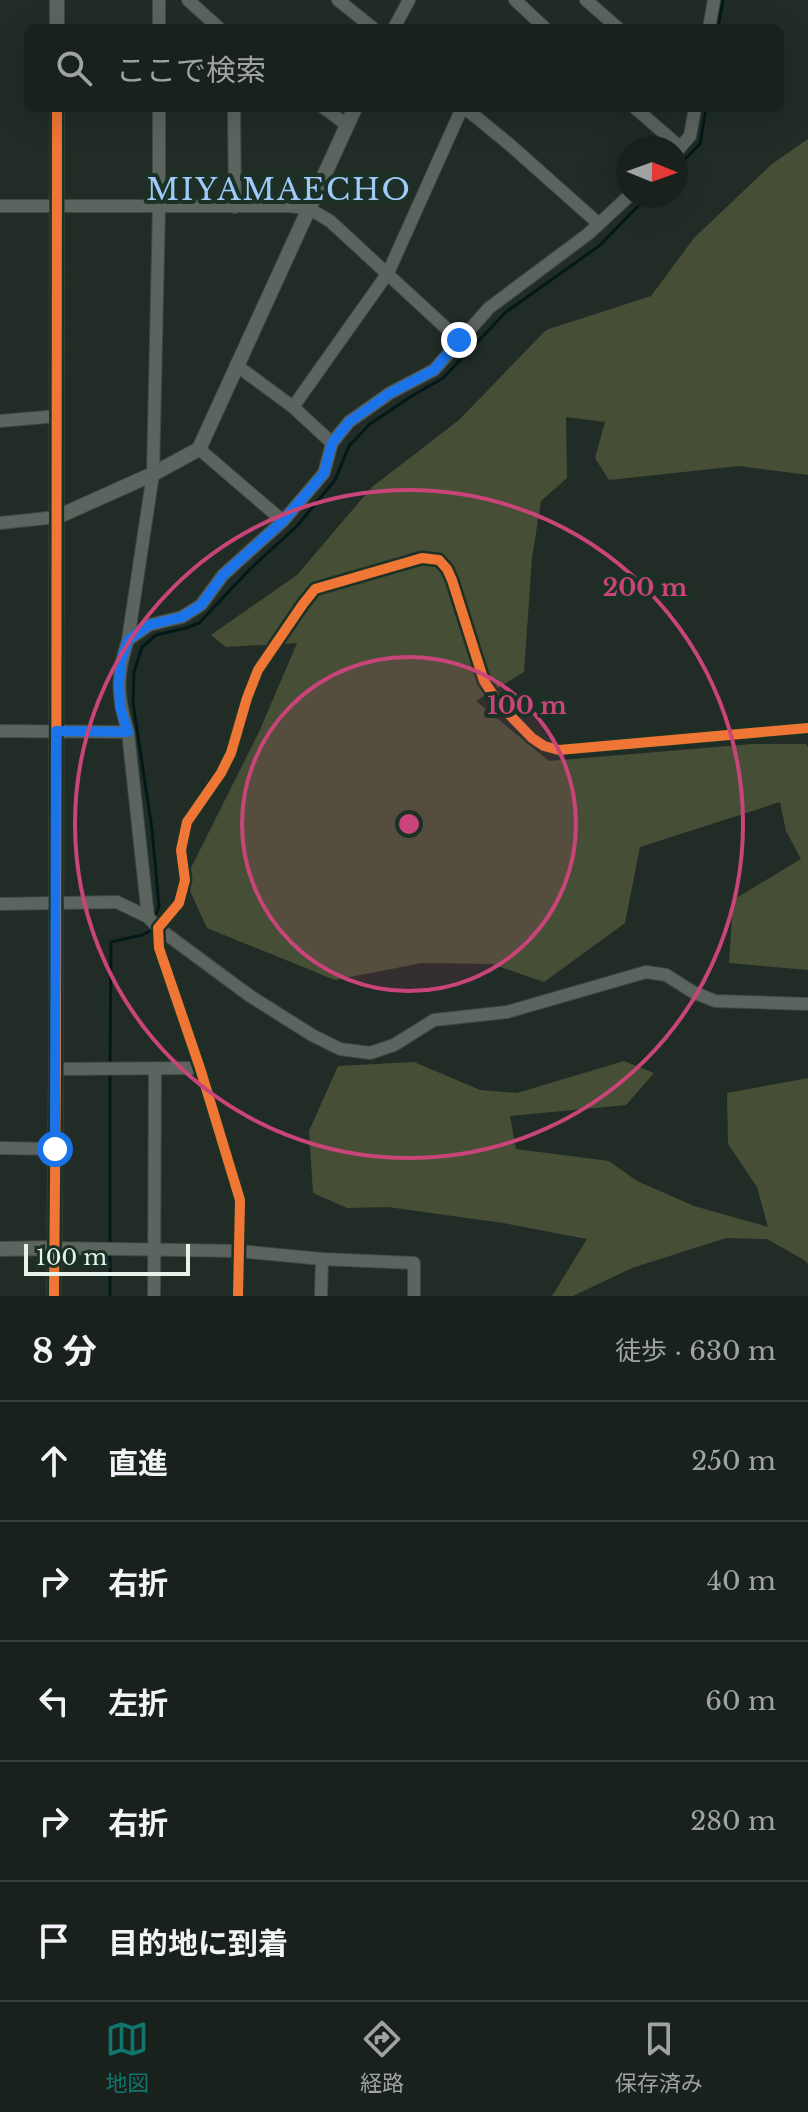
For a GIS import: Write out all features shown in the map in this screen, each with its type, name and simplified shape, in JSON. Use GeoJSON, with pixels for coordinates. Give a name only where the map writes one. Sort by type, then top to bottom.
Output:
{"type":"FeatureCollection","features":[{"type":"Feature","properties":{"kind":"street"},"geometry":{"type":"LineString","coordinates":[[57,0],[57,24]]}},
{"type":"Feature","properties":{"kind":"street"},"geometry":{"type":"LineString","coordinates":[[159,0],[159,24]]}},
{"type":"Feature","properties":{"kind":"street"},"geometry":{"type":"LineString","coordinates":[[188,0],[215,24]]}},
{"type":"Feature","properties":{"kind":"street"},"geometry":{"type":"LineString","coordinates":[[338,0],[368,24]]}},
{"type":"Feature","properties":{"kind":"street"},"geometry":{"type":"LineString","coordinates":[[396,24],[409,0]]}},
{"type":"Feature","properties":{"kind":"street"},"geometry":{"type":"LineString","coordinates":[[515,0],[541,24]]}},
{"type":"Feature","properties":{"kind":"street"},"geometry":{"type":"LineString","coordinates":[[586,0],[613,24]]}},
{"type":"Feature","properties":{"kind":"street"},"geometry":{"type":"LineString","coordinates":[[710,24],[714,0]]}},
{"type":"Feature","properties":{"kind":"street"},"geometry":{"type":"LineString","coordinates":[[54,1296],[57,112]]}},
{"type":"Feature","properties":{"kind":"street"},"geometry":{"type":"LineString","coordinates":[[148,917],[128,732],[120,707],[119,683],[153,474],[159,112]]}},
{"type":"Feature","properties":{"kind":"street"},"geometry":{"type":"LineString","coordinates":[[234,112],[235,207]]}},
{"type":"Feature","properties":{"kind":"street"},"geometry":{"type":"LineString","coordinates":[[329,112],[347,125]]}},
{"type":"Feature","properties":{"kind":"street"},"geometry":{"type":"LineString","coordinates":[[0,523],[57,517],[153,474],[199,449],[353,112]]}},
{"type":"Feature","properties":{"kind":"street"},"geometry":{"type":"LineString","coordinates":[[293,407],[388,273],[461,112]]}},
{"type":"Feature","properties":{"kind":"street"},"geometry":{"type":"LineString","coordinates":[[468,112],[599,224]]}},
{"type":"Feature","properties":{"kind":"street"},"geometry":{"type":"LineString","coordinates":[[639,112],[664,136]]}},
{"type":"Feature","properties":{"kind":"street"},"geometry":{"type":"LineString","coordinates":[[688,138],[694,112]]}},
{"type":"Feature","properties":{"kind":"street"},"geometry":{"type":"LineString","coordinates":[[0,206],[308,208],[330,221],[459,340]]}},
{"type":"Feature","properties":{"kind":"street"},"geometry":{"type":"LineString","coordinates":[[128,640],[149,625],[182,617],[201,605],[223,575],[283,521],[324,473],[332,443],[349,422],[390,393],[434,370],[489,308],[535,275],[616,208]]}},
{"type":"Feature","properties":{"kind":"street"},"geometry":{"type":"LineString","coordinates":[[236,365],[293,407],[332,443]]}},
{"type":"Feature","properties":{"kind":"street"},"geometry":{"type":"LineString","coordinates":[[0,421],[57,416]]}},
{"type":"Feature","properties":{"kind":"street"},"geometry":{"type":"LineString","coordinates":[[199,449],[283,521]]}},
{"type":"Feature","properties":{"kind":"street"},"geometry":{"type":"LineString","coordinates":[[238,1296],[240,1200],[159,948],[158,928],[179,903],[185,880],[181,850],[187,822],[231,753],[258,670],[315,589],[422,558],[439,560],[452,580],[484,681],[500,705],[544,746],[559,750],[808,728]]}},
{"type":"Feature","properties":{"kind":"street"},"geometry":{"type":"LineString","coordinates":[[0,731],[128,732]]}},
{"type":"Feature","properties":{"kind":"street"},"geometry":{"type":"LineString","coordinates":[[0,904],[117,902],[148,917],[158,928],[250,996],[312,1035],[340,1049],[370,1053],[394,1045],[434,1020],[507,1012],[646,972],[666,975],[715,1001],[808,1004]]}},
{"type":"Feature","properties":{"kind":"street"},"geometry":{"type":"LineString","coordinates":[[56,1069],[200,1068]]}},
{"type":"Feature","properties":{"kind":"street"},"geometry":{"type":"LineString","coordinates":[[154,1296],[155,1070]]}},
{"type":"Feature","properties":{"kind":"street"},"geometry":{"type":"LineString","coordinates":[[0,1148],[55,1149]]}},
{"type":"Feature","properties":{"kind":"street"},"geometry":{"type":"LineString","coordinates":[[0,1249],[239,1251],[414,1263],[414,1296]]}},
{"type":"Feature","properties":{"kind":"street"},"geometry":{"type":"LineString","coordinates":[[321,1296],[322,1259]]}},
{"type":"Feature","properties":{"kind":"green space"},"geometry":{"type":"Polygon","coordinates":[[[808,139],[808,475],[739,466],[609,480],[595,458],[605,422],[566,417],[567,478],[541,501],[532,558],[524,672],[476,701],[549,761],[752,744],[806,744],[808,970],[729,963],[733,900],[801,859],[786,831],[780,802],[640,847],[625,923],[544,982],[492,964],[422,963],[335,980],[207,928],[185,880],[259,732],[297,643],[226,647],[211,635],[297,575],[372,487],[459,420],[546,330],[651,296],[694,238],[772,164],[808,139]]]}},
{"type":"Feature","properties":{"kind":"green space"},"geometry":{"type":"Polygon","coordinates":[[[624,1061],[654,1073],[626,1105],[510,1116],[516,1149],[609,1161],[637,1181],[694,1206],[768,1227],[757,1187],[728,1144],[727,1093],[808,1078],[808,1264],[767,1239],[726,1238],[632,1268],[573,1296],[552,1296],[587,1239],[503,1223],[388,1207],[347,1208],[313,1193],[309,1131],[338,1066],[414,1062],[480,1090],[517,1093],[624,1061]]]}},
{"type":"Feature","properties":{"kind":"waterway"},"geometry":{"type":"LineString","coordinates":[[719,24],[723,0]]}},
{"type":"Feature","properties":{"kind":"waterway"},"geometry":{"type":"LineString","coordinates":[[688,156],[700,144],[705,112]]}},
{"type":"Feature","properties":{"kind":"waterway"},"geometry":{"type":"LineString","coordinates":[[155,917],[159,906],[152,829],[133,703],[134,672],[142,647],[156,635],[199,623],[251,568],[297,526],[335,480],[349,446],[370,424],[443,378],[506,312],[599,246],[636,208]]}},
{"type":"Feature","properties":{"kind":"waterway"},"geometry":{"type":"LineString","coordinates":[[110,1067],[111,942],[142,935],[151,928]]}},
{"type":"Feature","properties":{"kind":"waterway"},"geometry":{"type":"LineString","coordinates":[[110,1074],[110,1247]]}},
{"type":"Feature","properties":{"kind":"waterway"},"geometry":{"type":"LineString","coordinates":[[110,1254],[110,1296]]}},
{"type":"Feature","properties":{"kind":"cycle path"},"geometry":{"type":"LineString","coordinates":[[54,1296],[57,112]]}},
{"type":"Feature","properties":{"kind":"cycle path"},"geometry":{"type":"LineString","coordinates":[[238,1296],[240,1200],[159,948],[158,928],[179,903],[185,880],[181,850],[187,822],[231,753],[258,670],[315,589],[422,558],[439,560],[452,580],[484,681],[500,705],[544,746],[559,750],[808,728]]}},
{"type":"Feature","properties":{"kind":"district","name":"MIYAMAECHO"},"geometry":{"type":"Point","coordinates":[279,190]}},
{"type":"Feature","properties":{"kind":"route"},"geometry":{"type":"LineString","coordinates":[[55,1149],[56,731],[128,732],[120,707],[119,683],[121,661],[128,640],[149,625],[182,617],[201,605],[223,575],[283,521],[324,473],[332,443],[349,422],[390,393],[434,370],[459,340]]}}]}
